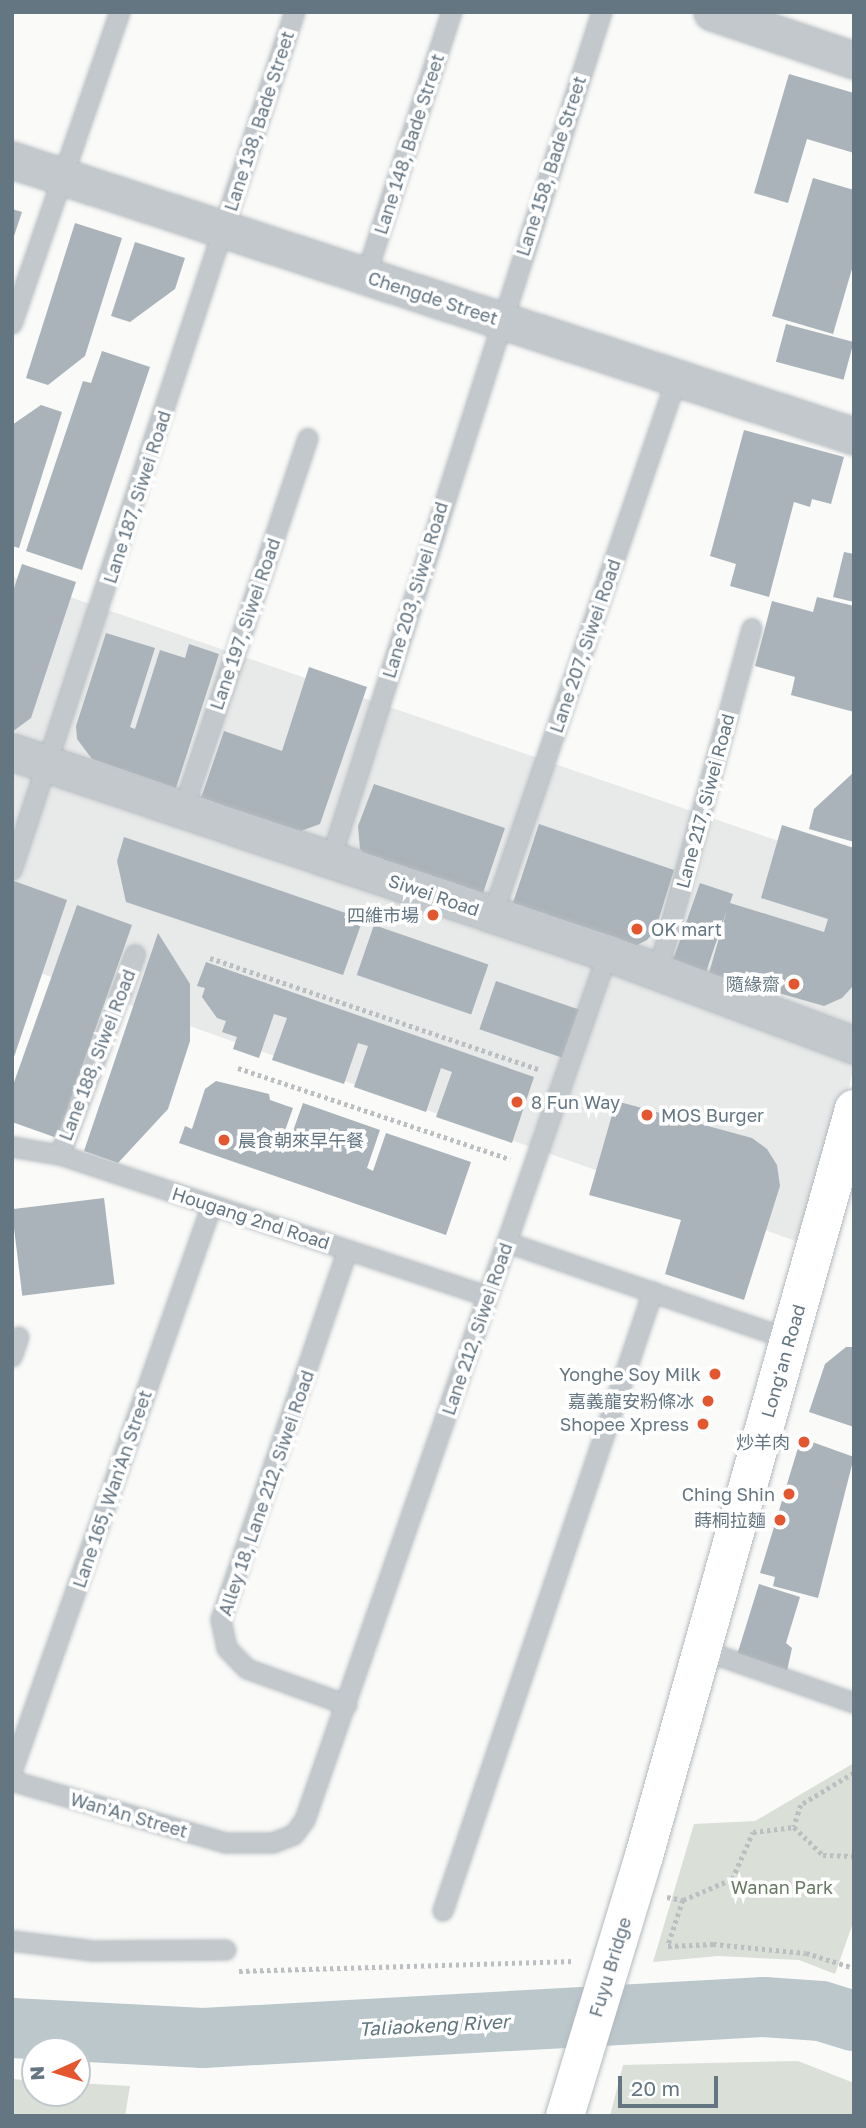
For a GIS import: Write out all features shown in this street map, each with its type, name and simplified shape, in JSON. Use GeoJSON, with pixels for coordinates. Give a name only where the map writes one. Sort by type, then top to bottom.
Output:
{"type":"FeatureCollection","features":[{"type":"Feature","properties":{"kind":"street"},"geometry":{"type":"LineString","coordinates":[[726,15],[854,60]]}},
{"type":"Feature","properties":{"kind":"street","name":"Chengde Street"},"geometry":{"type":"LineString","coordinates":[[12,160],[854,436]]}},
{"type":"Feature","properties":{"kind":"street","name":"Siwei Road"},"geometry":{"type":"LineString","coordinates":[[12,752],[608,953],[854,1045]]}},
{"type":"Feature","properties":{"kind":"street","name":"Long'an Road"},"geometry":{"type":"LineString","coordinates":[[644,1856],[854,1109]]}},
{"type":"Feature","properties":{"kind":"street","name":"Fuyu Bridge"},"geometry":{"type":"LineString","coordinates":[[565,2116],[644,1856]]}},
{"type":"Feature","properties":{"kind":"lane"},"geometry":{"type":"LineString","coordinates":[[12,324],[120,12]]}},
{"type":"Feature","properties":{"kind":"lane","name":"Lane 138, Bade Street"},"geometry":{"type":"LineString","coordinates":[[224,230],[295,12]]}},
{"type":"Feature","properties":{"kind":"lane","name":"Lane 148, Bade Street"},"geometry":{"type":"LineString","coordinates":[[366,276],[452,12]]}},
{"type":"Feature","properties":{"kind":"lane","name":"Lane 158, Bade Street"},"geometry":{"type":"LineString","coordinates":[[500,320],[602,12]]}},
{"type":"Feature","properties":{"kind":"lane","name":"Lane 187, Siwei Road"},"geometry":{"type":"LineString","coordinates":[[12,870],[50,765],[224,230]]}},
{"type":"Feature","properties":{"kind":"lane","name":"Lane 203, Siwei Road"},"geometry":{"type":"LineString","coordinates":[[331,859],[500,320]]}},
{"type":"Feature","properties":{"kind":"lane","name":"Lane 207, Siwei Road"},"geometry":{"type":"LineString","coordinates":[[494,914],[677,378]]}},
{"type":"Feature","properties":{"kind":"lane","name":"Lane 197, Siwei Road"},"geometry":{"type":"LineString","coordinates":[[183,810],[308,438]]}},
{"type":"Feature","properties":{"kind":"lane","name":"Lane 217, Siwei Road"},"geometry":{"type":"LineString","coordinates":[[658,972],[752,629]]}},
{"type":"Feature","properties":{"kind":"lane","name":"Lane 212, Siwei Road"},"geometry":{"type":"LineString","coordinates":[[247,1845],[273,1843],[294,1835],[306,1820],[608,953]]}},
{"type":"Feature","properties":{"kind":"lane","name":"Lane 188, Siwei Road"},"geometry":{"type":"LineString","coordinates":[[60,1155],[135,955]]}},
{"type":"Feature","properties":{"kind":"lane","name":"Hougang 2nd Road"},"geometry":{"type":"LineString","coordinates":[[12,1147],[60,1155],[487,1296]]}},
{"type":"Feature","properties":{"kind":"lane","name":"Lane 165, Wan'An Street"},"geometry":{"type":"LineString","coordinates":[[12,1772],[212,1205]]}},
{"type":"Feature","properties":{"kind":"lane"},"geometry":{"type":"LineString","coordinates":[[508,1243],[789,1339]]}},
{"type":"Feature","properties":{"kind":"lane","name":"Alley 18, Lane 212, Siwei Road"},"geometry":{"type":"LineString","coordinates":[[347,1705],[234,1661],[223,1637],[222,1620],[348,1250]]}},
{"type":"Feature","properties":{"kind":"lane"},"geometry":{"type":"LineString","coordinates":[[443,1911],[653,1292]]}},
{"type":"Feature","properties":{"kind":"lane"},"geometry":{"type":"LineString","coordinates":[[12,1357],[19,1337]]}},
{"type":"Feature","properties":{"kind":"lane"},"geometry":{"type":"LineString","coordinates":[[702,1650],[854,1703]]}},
{"type":"Feature","properties":{"kind":"lane","name":"Wan'An Street"},"geometry":{"type":"LineString","coordinates":[[12,1782],[247,1845]]}},
{"type":"Feature","properties":{"kind":"lane"},"geometry":{"type":"LineString","coordinates":[[12,1941],[93,1951],[226,1950]]}},
{"type":"Feature","properties":{"kind":"path"},"geometry":{"type":"LineString","coordinates":[[210,958],[565,1078]]}},
{"type":"Feature","properties":{"kind":"path"},"geometry":{"type":"LineString","coordinates":[[238,1068],[534,1167]]}},
{"type":"Feature","properties":{"kind":"path"},"geometry":{"type":"LineString","coordinates":[[794,1827],[801,1805],[854,1773]]}},
{"type":"Feature","properties":{"kind":"path"},"geometry":{"type":"LineString","coordinates":[[794,1827],[823,1855],[854,1856]]}},
{"type":"Feature","properties":{"kind":"path"},"geometry":{"type":"LineString","coordinates":[[663,1896],[683,1900],[732,1880],[753,1832],[794,1827]]}},
{"type":"Feature","properties":{"kind":"path"},"geometry":{"type":"LineString","coordinates":[[683,1900],[668,1946],[713,1944],[806,1953],[854,1968]]}},
{"type":"Feature","properties":{"kind":"path"},"geometry":{"type":"LineString","coordinates":[[240,1973],[576,1961]]}},
{"type":"Feature","properties":{"kind":"shaded area","name":"四維市場"},"geometry":{"type":"Polygon","coordinates":[[[12,577],[854,867],[854,1068],[804,1244],[12,963],[12,577]]]}},
{"type":"Feature","properties":{"kind":"green space","name":"Wanan Park"},"geometry":{"type":"Polygon","coordinates":[[[854,1763],[854,1920],[835,1974],[799,1960],[718,1956],[653,1962],[694,1824],[755,1821],[854,1763]]]}},
{"type":"Feature","properties":{"kind":"green space"},"geometry":{"type":"Polygon","coordinates":[[[798,2061],[854,2083],[854,2116],[610,2116],[623,2065],[798,2061]]]}},
{"type":"Feature","properties":{"kind":"green space"},"geometry":{"type":"Polygon","coordinates":[[[12,2079],[21,2080],[21,2107],[91,2107],[91,2084],[130,2086],[125,2116],[12,2116],[12,2079]]]}},
{"type":"Feature","properties":{"kind":"building"},"geometry":{"type":"Polygon","coordinates":[[[789,74],[854,93],[854,153],[807,139],[788,203],[754,193],[789,74]]]}},
{"type":"Feature","properties":{"kind":"building"},"geometry":{"type":"Polygon","coordinates":[[[813,178],[854,190],[854,262],[833,334],[772,316],[813,178]]]}},
{"type":"Feature","properties":{"kind":"building"},"geometry":{"type":"Polygon","coordinates":[[[12,209],[22,212],[13,239],[12,239],[12,209]]]}},
{"type":"Feature","properties":{"kind":"building"},"geometry":{"type":"Polygon","coordinates":[[[75,223],[122,238],[85,356],[48,385],[26,378],[75,223]]]}},
{"type":"Feature","properties":{"kind":"building"},"geometry":{"type":"Polygon","coordinates":[[[135,242],[185,258],[175,289],[130,322],[111,316],[135,242]]]}},
{"type":"Feature","properties":{"kind":"building"},"geometry":{"type":"Polygon","coordinates":[[[786,324],[854,342],[844,380],[776,362],[786,324]]]}},
{"type":"Feature","properties":{"kind":"building"},"geometry":{"type":"Polygon","coordinates":[[[102,351],[150,367],[82,570],[26,551],[83,381],[91,383],[102,351]]]}},
{"type":"Feature","properties":{"kind":"building"},"geometry":{"type":"Polygon","coordinates":[[[41,405],[62,412],[19,548],[12,546],[12,425],[41,405]]]}},
{"type":"Feature","properties":{"kind":"building"},"geometry":{"type":"Polygon","coordinates":[[[744,430],[844,457],[831,504],[812,499],[810,507],[794,502],[769,597],[730,586],[736,564],[710,556],[744,430]]]}},
{"type":"Feature","properties":{"kind":"building"},"geometry":{"type":"Polygon","coordinates":[[[844,552],[854,554],[854,602],[833,597],[844,552]]]}},
{"type":"Feature","properties":{"kind":"building"},"geometry":{"type":"Polygon","coordinates":[[[22,564],[76,582],[31,718],[12,732],[12,594],[22,564]]]}},
{"type":"Feature","properties":{"kind":"building"},"geometry":{"type":"Polygon","coordinates":[[[817,597],[854,606],[854,712],[791,695],[795,677],[755,666],[772,601],[813,612],[817,597]]]}},
{"type":"Feature","properties":{"kind":"building"},"geometry":{"type":"Polygon","coordinates":[[[106,633],[155,648],[130,727],[135,729],[160,650],[185,658],[189,644],[219,654],[176,788],[92,759],[77,739],[76,726],[106,633]]]}},
{"type":"Feature","properties":{"kind":"building"},"geometry":{"type":"Polygon","coordinates":[[[309,667],[367,687],[320,824],[298,832],[201,798],[224,731],[282,751],[309,667]]]}},
{"type":"Feature","properties":{"kind":"building"},"geometry":{"type":"Polygon","coordinates":[[[854,772],[854,842],[809,829],[814,809],[854,772]]]}},
{"type":"Feature","properties":{"kind":"building"},"geometry":{"type":"Polygon","coordinates":[[[374,784],[505,828],[482,896],[368,857],[360,849],[358,826],[374,784]]]}},
{"type":"Feature","properties":{"kind":"building"},"geometry":{"type":"Polygon","coordinates":[[[539,824],[674,870],[655,931],[647,940],[635,946],[511,909],[539,824]]]}},
{"type":"Feature","properties":{"kind":"building"},"geometry":{"type":"Polygon","coordinates":[[[782,825],[854,848],[854,985],[842,998],[824,1006],[709,973],[727,910],[706,972],[673,960],[700,883],[733,894],[730,903],[824,932],[828,919],[761,898],[782,825]]]}},
{"type":"Feature","properties":{"kind":"building"},"geometry":{"type":"Polygon","coordinates":[[[124,837],[363,919],[343,975],[126,902],[117,861],[124,837]]]}},
{"type":"Feature","properties":{"kind":"building"},"geometry":{"type":"Polygon","coordinates":[[[14,881],[67,900],[13,1060],[12,885],[14,881]]]}},
{"type":"Feature","properties":{"kind":"building"},"geometry":{"type":"Polygon","coordinates":[[[77,905],[132,925],[57,1138],[12,1122],[12,1088],[77,905]]]}},
{"type":"Feature","properties":{"kind":"building"},"geometry":{"type":"Polygon","coordinates":[[[374,925],[488,964],[471,1015],[357,975],[374,925]]]}},
{"type":"Feature","properties":{"kind":"building"},"geometry":{"type":"Polygon","coordinates":[[[158,933],[190,984],[190,1041],[168,1109],[118,1163],[84,1151],[158,933]]]}},
{"type":"Feature","properties":{"kind":"building"},"geometry":{"type":"Polygon","coordinates":[[[206,962],[534,1077],[512,1143],[436,1117],[452,1072],[441,1068],[426,1112],[354,1087],[368,1046],[358,1043],[344,1084],[272,1060],[287,1018],[274,1014],[259,1058],[233,1049],[237,1037],[222,1032],[226,1021],[217,1018],[202,997],[205,988],[197,986],[206,962]]]}},
{"type":"Feature","properties":{"kind":"building"},"geometry":{"type":"Polygon","coordinates":[[[496,981],[581,1010],[564,1059],[479,1029],[496,981]]]}},
{"type":"Feature","properties":{"kind":"building"},"geometry":{"type":"Polygon","coordinates":[[[216,1081],[269,1094],[270,1100],[293,1108],[281,1142],[288,1145],[303,1103],[380,1130],[367,1168],[373,1171],[386,1133],[471,1162],[446,1235],[179,1143],[185,1126],[192,1129],[205,1089],[216,1081]]]}},
{"type":"Feature","properties":{"kind":"building"},"geometry":{"type":"Polygon","coordinates":[[[616,1101],[752,1138],[767,1149],[777,1165],[780,1186],[744,1300],[665,1274],[681,1220],[589,1195],[616,1101]]]}},
{"type":"Feature","properties":{"kind":"building"},"geometry":{"type":"Polygon","coordinates":[[[104,1198],[115,1284],[22,1296],[12,1209],[104,1198]]]}},
{"type":"Feature","properties":{"kind":"building"},"geometry":{"type":"Polygon","coordinates":[[[846,1347],[854,1347],[854,1427],[809,1412],[825,1364],[846,1347]]]}},
{"type":"Feature","properties":{"kind":"building"},"geometry":{"type":"Polygon","coordinates":[[[801,1438],[854,1457],[818,1598],[773,1586],[775,1577],[760,1573],[801,1438]]]}},
{"type":"Feature","properties":{"kind":"building"},"geometry":{"type":"Polygon","coordinates":[[[759,1584],[800,1597],[786,1643],[792,1648],[787,1671],[737,1655],[759,1584]]]}},
{"type":"Feature","properties":{"kind":"waterway","name":"Taliaokeng River"},"geometry":{"type":"LineString","coordinates":[[12,2028],[203,2038],[764,2007],[821,2011],[854,2021]]}},
{"type":"Feature","properties":{"kind":"place","name":"四維市場"},"geometry":{"type":"Point","coordinates":[433,915]}},
{"type":"Feature","properties":{"kind":"place","name":"OK mart"},"geometry":{"type":"Point","coordinates":[637,929]}},
{"type":"Feature","properties":{"kind":"place","name":"隨緣齋"},"geometry":{"type":"Point","coordinates":[794,984]}},
{"type":"Feature","properties":{"kind":"place","name":"8 Fun Way"},"geometry":{"type":"Point","coordinates":[517,1102]}},
{"type":"Feature","properties":{"kind":"place","name":"MOS Burger"},"geometry":{"type":"Point","coordinates":[647,1115]}},
{"type":"Feature","properties":{"kind":"place","name":"晨食朝來早午餐"},"geometry":{"type":"Point","coordinates":[224,1140]}},
{"type":"Feature","properties":{"kind":"place","name":"Yonghe Soy Milk"},"geometry":{"type":"Point","coordinates":[715,1374]}},
{"type":"Feature","properties":{"kind":"place","name":"嘉義龍安粉條冰"},"geometry":{"type":"Point","coordinates":[708,1401]}},
{"type":"Feature","properties":{"kind":"place","name":"Shopee Xpress"},"geometry":{"type":"Point","coordinates":[703,1424]}},
{"type":"Feature","properties":{"kind":"place","name":"炒羊肉"},"geometry":{"type":"Point","coordinates":[804,1442]}},
{"type":"Feature","properties":{"kind":"place","name":"Ching Shin"},"geometry":{"type":"Point","coordinates":[789,1494]}},
{"type":"Feature","properties":{"kind":"place","name":"蒔桐拉麵"},"geometry":{"type":"Point","coordinates":[780,1520]}}]}
